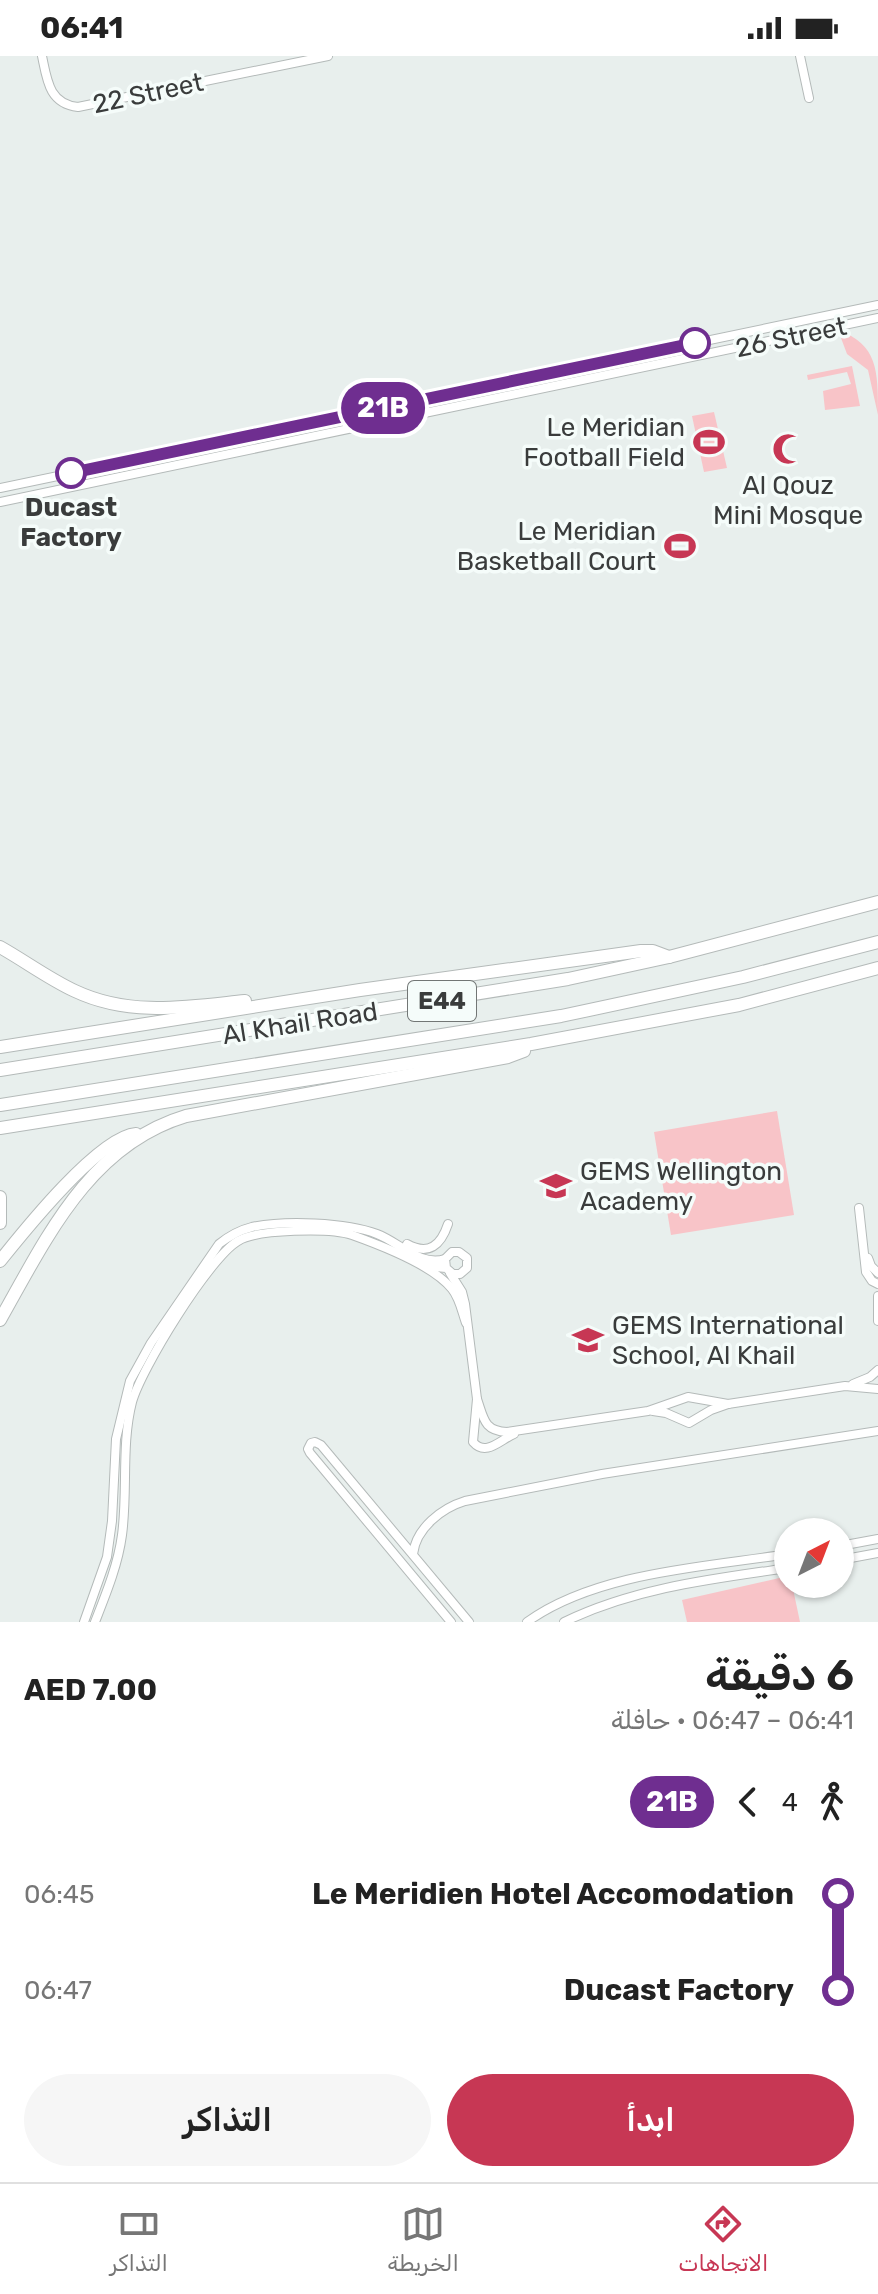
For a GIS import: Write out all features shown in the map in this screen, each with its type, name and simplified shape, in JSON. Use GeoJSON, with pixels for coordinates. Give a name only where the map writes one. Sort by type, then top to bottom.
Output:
{"type":"FeatureCollection","features":[{"type":"Feature","properties":{"kind":"highway","name":"Al Khail Road"},"geometry":{"type":"LineString","coordinates":[[0,1070],[464,998],[669,957],[878,902]]}},
{"type":"Feature","properties":{"kind":"highway","name":"Al Khail Road"},"geometry":{"type":"LineString","coordinates":[[0,1105],[561,1016],[743,977],[878,942]]}},
{"type":"Feature","properties":{"kind":"highway"},"geometry":{"type":"LineString","coordinates":[[0,947],[75,991],[112,1004],[171,1009],[273,998],[292,1002]]}},
{"type":"Feature","properties":{"kind":"highway"},"geometry":{"type":"LineString","coordinates":[[0,1047],[374,987],[641,951],[653,951],[669,957]]}},
{"type":"Feature","properties":{"kind":"highway"},"geometry":{"type":"LineString","coordinates":[[0,1128],[531,1044],[726,1008],[878,968]]}},
{"type":"Feature","properties":{"kind":"highway"},"geometry":{"type":"LineString","coordinates":[[0,1320],[77,1192],[111,1157],[141,1135],[186,1116],[508,1057],[521,1053],[531,1044]]}},
{"type":"Feature","properties":{"kind":"highway"},"geometry":{"type":"LineString","coordinates":[[0,1261],[96,1156],[122,1137],[141,1135]]}},
{"type":"Feature","properties":{"kind":"highway"},"geometry":{"type":"LineString","coordinates":[[0,1197],[0,1223]]}},
{"type":"Feature","properties":{"kind":"street","name":"22 Street"},"geometry":{"type":"LineString","coordinates":[[42,56],[49,86],[62,104],[84,107],[328,56]]}},
{"type":"Feature","properties":{"kind":"street"},"geometry":{"type":"LineString","coordinates":[[800,56],[809,98]]}},
{"type":"Feature","properties":{"kind":"street","name":"26 Street"},"geometry":{"type":"LineString","coordinates":[[0,488],[878,305]]}},
{"type":"Feature","properties":{"kind":"street","name":"26 Street"},"geometry":{"type":"LineString","coordinates":[[0,502],[878,318]]}},
{"type":"Feature","properties":{"kind":"street"},"geometry":{"type":"LineString","coordinates":[[428,398],[425,406],[428,414]]}},
{"type":"Feature","properties":{"kind":"street"},"geometry":{"type":"LineString","coordinates":[[859,1208],[866,1272],[878,1284]]}},
{"type":"Feature","properties":{"kind":"street"},"geometry":{"type":"LineString","coordinates":[[336,1225],[347,1222],[364,1224],[424,1250],[440,1243],[448,1224]]}},
{"type":"Feature","properties":{"kind":"street"},"geometry":{"type":"LineString","coordinates":[[84,1622],[109,1569],[116,1439],[125,1395],[143,1355],[210,1254],[229,1237],[253,1227],[336,1225],[378,1234],[422,1259],[447,1267],[464,1298],[477,1399],[477,1420],[472,1439],[479,1448],[490,1448],[521,1432]]}},
{"type":"Feature","properties":{"kind":"street"},"geometry":{"type":"LineString","coordinates":[[861,1225],[869,1263],[878,1273]]}},
{"type":"Feature","properties":{"kind":"street"},"geometry":{"type":"LineString","coordinates":[[95,1622],[123,1520],[127,1438],[138,1398],[151,1368],[211,1275],[240,1245],[257,1239],[352,1235],[378,1244],[412,1262],[450,1287],[466,1323]]}},
{"type":"Feature","properties":{"kind":"street"},"geometry":{"type":"LineString","coordinates":[[412,1262],[447,1267]]}},
{"type":"Feature","properties":{"kind":"street"},"geometry":{"type":"LineString","coordinates":[[878,1296],[878,1321]]}},
{"type":"Feature","properties":{"kind":"street"},"geometry":{"type":"LineString","coordinates":[[648,1411],[666,1413],[689,1423],[728,1404],[845,1386],[870,1377],[878,1370]]}},
{"type":"Feature","properties":{"kind":"street"},"geometry":{"type":"LineString","coordinates":[[845,1386],[878,1389]]}},
{"type":"Feature","properties":{"kind":"street"},"geometry":{"type":"LineString","coordinates":[[477,1399],[491,1429],[521,1432],[648,1411],[688,1397],[728,1404]]}},
{"type":"Feature","properties":{"kind":"street"},"geometry":{"type":"LineString","coordinates":[[413,1554],[421,1533],[444,1510],[471,1499],[602,1474],[878,1431]]}},
{"type":"Feature","properties":{"kind":"street"},"geometry":{"type":"LineString","coordinates":[[451,1622],[310,1453],[309,1445],[319,1443],[470,1622]]}},
{"type":"Feature","properties":{"kind":"street"},"geometry":{"type":"LineString","coordinates":[[398,1536],[410,1537],[421,1533]]}},
{"type":"Feature","properties":{"kind":"street"},"geometry":{"type":"LineString","coordinates":[[854,1543],[878,1539]]}},
{"type":"Feature","properties":{"kind":"street"},"geometry":{"type":"LineString","coordinates":[[854,1557],[878,1553]]}},
{"type":"Feature","properties":{"kind":"street"},"geometry":{"type":"LineString","coordinates":[[521,1622],[576,1595],[618,1582],[774,1556]]}},
{"type":"Feature","properties":{"kind":"street"},"geometry":{"type":"LineString","coordinates":[[564,1622],[601,1605],[647,1591],[774,1570]]}},
{"type":"Feature","properties":{"kind":"shaded area"},"geometry":{"type":"Polygon","coordinates":[[[838,330],[861,343],[873,361],[878,415],[868,370],[847,354],[838,330]]]}},
{"type":"Feature","properties":{"kind":"shaded area"},"geometry":{"type":"Polygon","coordinates":[[[852,366],[860,406],[825,410],[823,391],[851,384],[847,372],[808,380],[807,375],[852,366]]]}},
{"type":"Feature","properties":{"kind":"shaded area","name":"Le Meridian Football Field"},"geometry":{"type":"Polygon","coordinates":[[[714,412],[727,468],[704,472],[692,416],[714,412]]]}},
{"type":"Feature","properties":{"kind":"shaded area"},"geometry":{"type":"Polygon","coordinates":[[[777,1111],[794,1215],[671,1235],[654,1132],[777,1111]]]}},
{"type":"Feature","properties":{"kind":"shaded area"},"geometry":{"type":"Polygon","coordinates":[[[774,1579],[774,1598],[795,1598],[800,1622],[687,1622],[682,1600],[774,1579]]]}},
{"type":"Feature","properties":{"kind":"bus line","name":"21B"},"geometry":{"type":"LineString","coordinates":[[71,473],[695,343]]}},
{"type":"Feature","properties":{"kind":"place","name":"Le Meridian Football Field"},"geometry":{"type":"Point","coordinates":[709,442]}},
{"type":"Feature","properties":{"kind":"place","name":"Al Qouz Mini Mosque"},"geometry":{"type":"Point","coordinates":[788,449]}},
{"type":"Feature","properties":{"kind":"place","name":"Ducast Factory"},"geometry":{"type":"Point","coordinates":[71,473]}},
{"type":"Feature","properties":{"kind":"place","name":"Le Meridian Basketball Court"},"geometry":{"type":"Point","coordinates":[680,546]}},
{"type":"Feature","properties":{"kind":"place","name":"GEMS Wellington Academy"},"geometry":{"type":"Point","coordinates":[556,1186]}},
{"type":"Feature","properties":{"kind":"place","name":"GEMS International School, Al Khail"},"geometry":{"type":"Point","coordinates":[588,1340]}}]}
